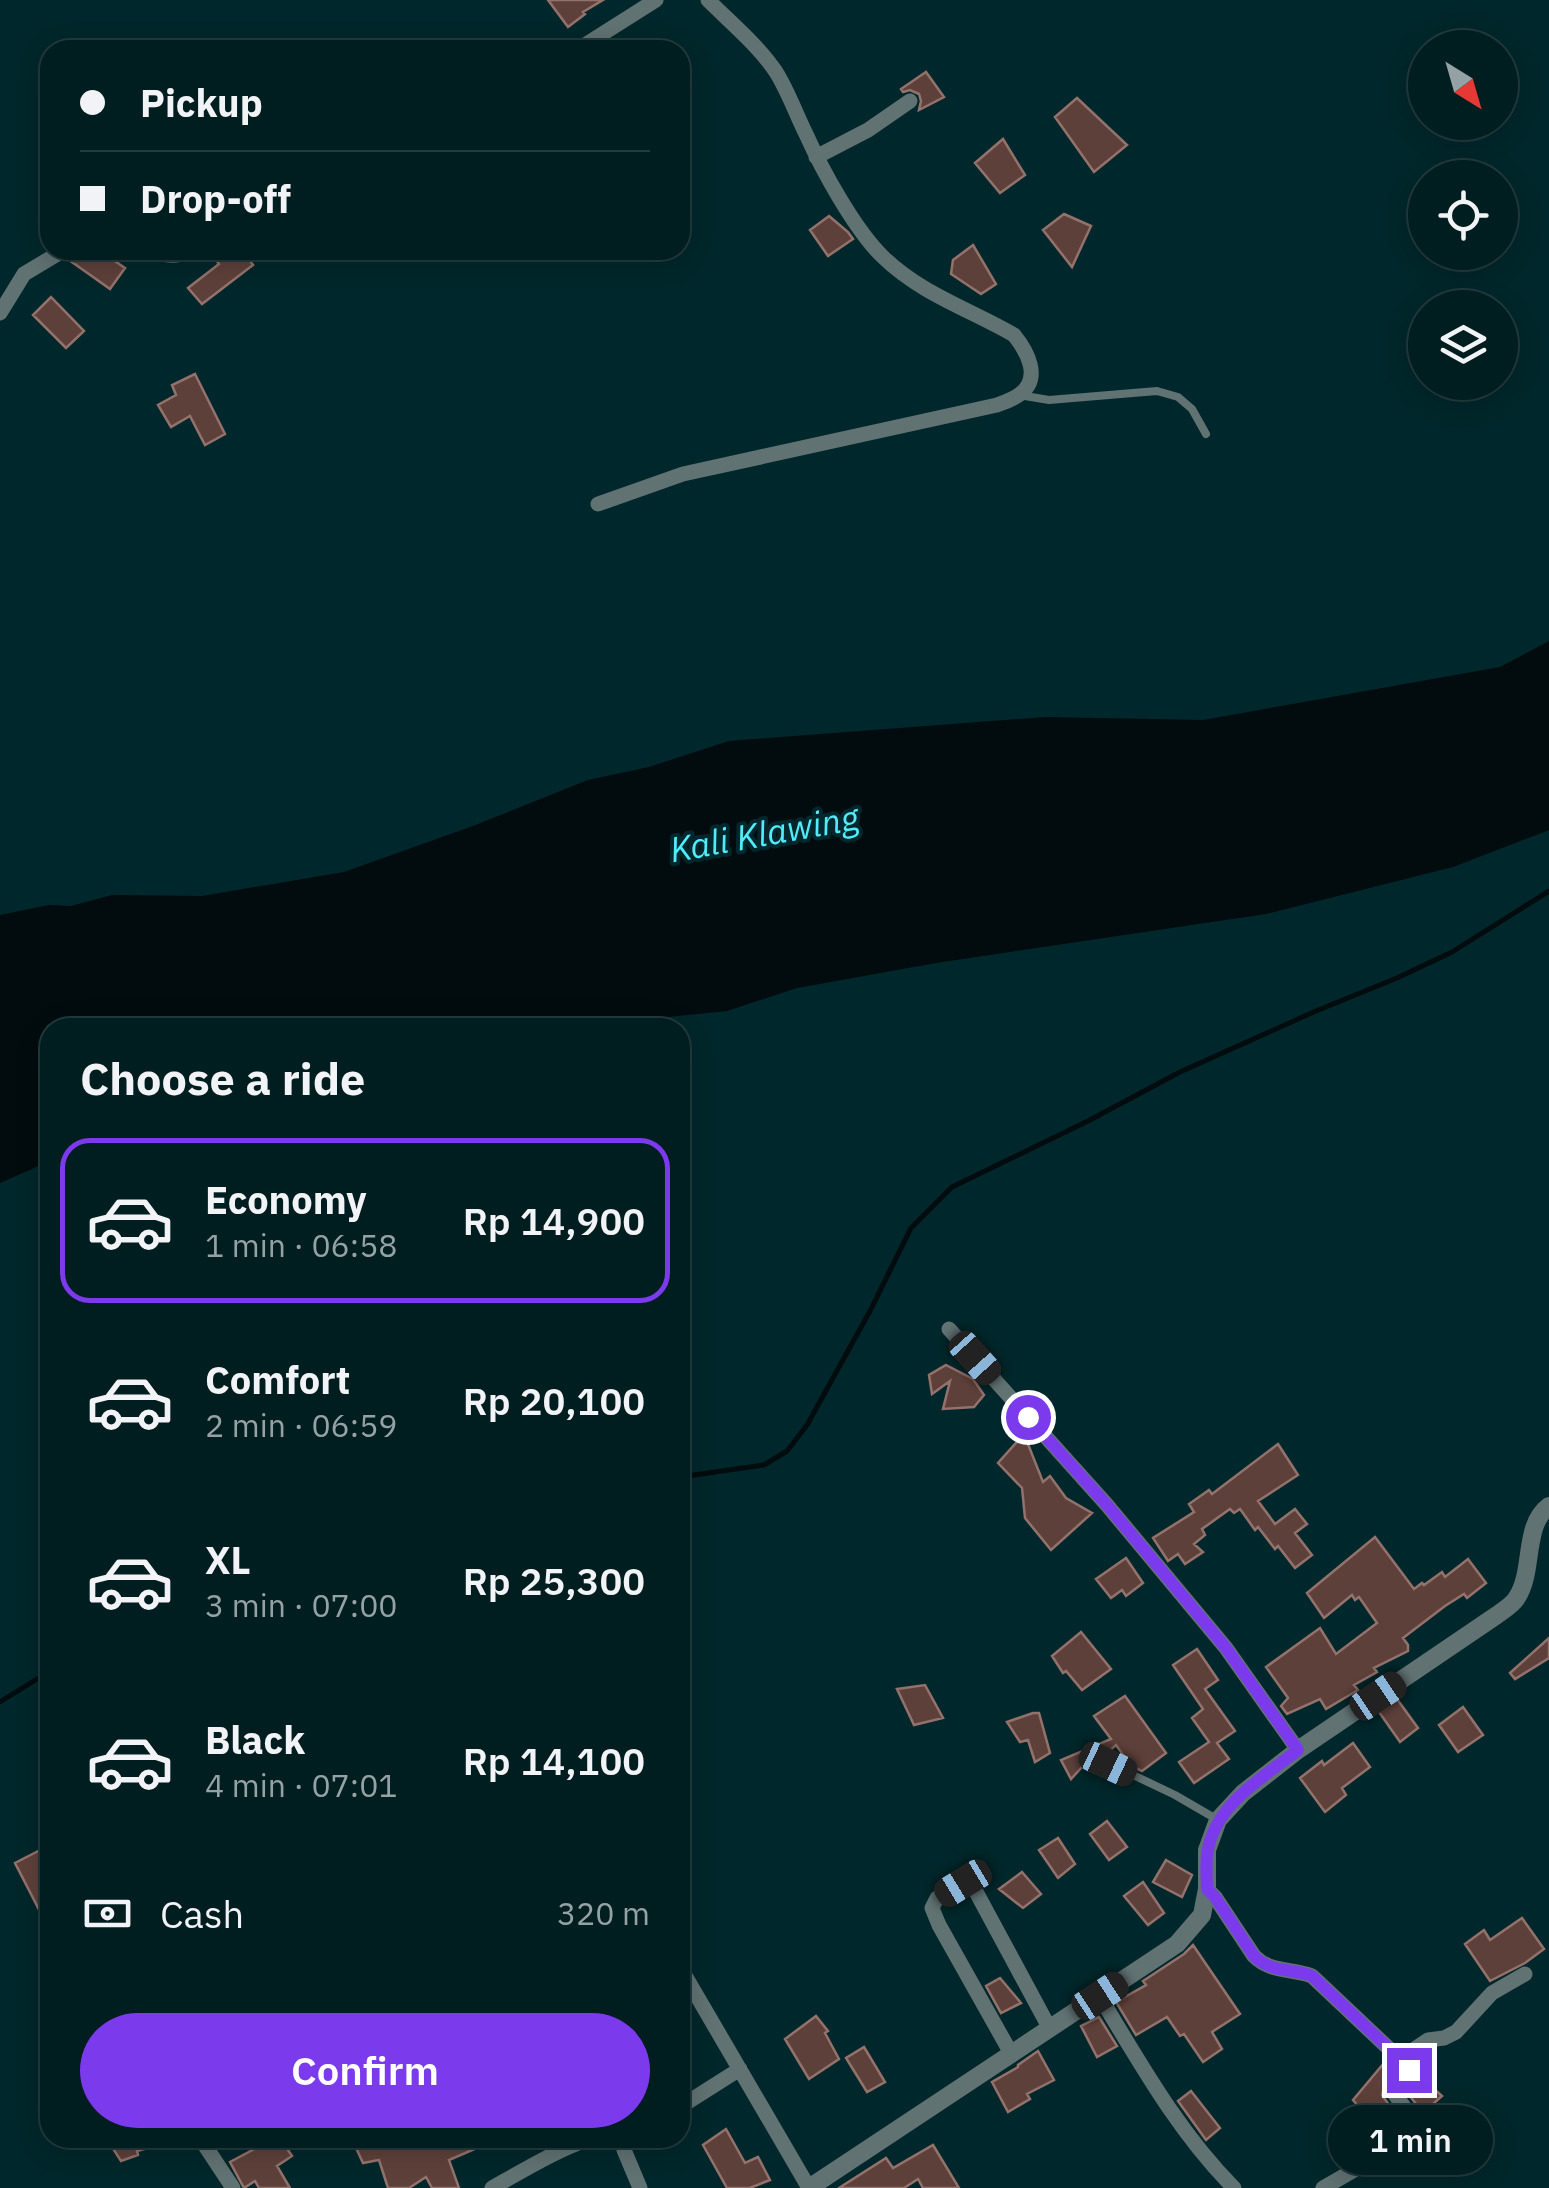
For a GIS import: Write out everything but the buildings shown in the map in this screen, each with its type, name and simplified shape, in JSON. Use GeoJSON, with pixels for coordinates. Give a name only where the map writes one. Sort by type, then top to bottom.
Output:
{"type":"FeatureCollection","features":[{"type":"Feature","properties":{"kind":"street"},"geometry":{"type":"LineString","coordinates":[[593,40],[656,0]]}},
{"type":"Feature","properties":{"kind":"street"},"geometry":{"type":"LineString","coordinates":[[598,504],[683,474],[997,405],[1020,395],[1032,374],[1024,346],[1014,335],[931,294],[880,254],[816,157],[778,76],[708,0]]}},
{"type":"Feature","properties":{"kind":"street"},"geometry":{"type":"LineString","coordinates":[[816,157],[868,130],[910,101]]}},
{"type":"Feature","properties":{"kind":"street"},"geometry":{"type":"LineString","coordinates":[[0,313],[24,274],[47,260]]}},
{"type":"Feature","properties":{"kind":"street"},"geometry":{"type":"LineString","coordinates":[[949,1329],[1107,1505],[1214,1633],[1298,1750]]}},
{"type":"Feature","properties":{"kind":"street"},"geometry":{"type":"LineString","coordinates":[[690,1984],[809,2188],[1177,1944],[1202,1915],[1208,1850],[1218,1820],[1243,1793],[1298,1750],[1515,1600],[1523,1585],[1534,1528],[1549,1506]]}},
{"type":"Feature","properties":{"kind":"street"},"geometry":{"type":"LineString","coordinates":[[1012,2055],[939,1925],[932,1908],[937,1898],[963,1883],[974,1888],[1050,2029]]}},
{"type":"Feature","properties":{"kind":"street"},"geometry":{"type":"LineString","coordinates":[[1207,1889],[1262,1964],[1312,1976],[1409,2070],[1393,2092],[1416,2122],[1374,2161],[1323,2188]]}},
{"type":"Feature","properties":{"kind":"street"},"geometry":{"type":"LineString","coordinates":[[1400,2059],[1428,2040],[1456,2032],[1492,1992],[1524,1974]]}},
{"type":"Feature","properties":{"kind":"street"},"geometry":{"type":"LineString","coordinates":[[1100,1996],[1140,2064],[1198,2148],[1234,2188]]}},
{"type":"Feature","properties":{"kind":"street"},"geometry":{"type":"LineString","coordinates":[[690,2101],[740,2069]]}},
{"type":"Feature","properties":{"kind":"street"},"geometry":{"type":"LineString","coordinates":[[207,2148],[233,2188]]}},
{"type":"Feature","properties":{"kind":"street"},"geometry":{"type":"LineString","coordinates":[[492,2188],[568,2148]]}},
{"type":"Feature","properties":{"kind":"street"},"geometry":{"type":"LineString","coordinates":[[628,2148],[626,2157],[640,2188]]}},
{"type":"Feature","properties":{"kind":"lane"},"geometry":{"type":"LineString","coordinates":[[1020,395],[1048,400],[1158,391],[1178,397],[1192,410],[1206,434]]}},
{"type":"Feature","properties":{"kind":"lane"},"geometry":{"type":"LineString","coordinates":[[1108,1764],[1218,1820]]}},
{"type":"Feature","properties":{"kind":"water","name":"Kali Klawing"},"geometry":{"type":"Polygon","coordinates":[[[1549,641],[1549,830],[1453,867],[1266,914],[936,963],[797,988],[727,1011],[658,1018],[40,1018],[40,1165],[0,1183],[0,915],[49,905],[71,906],[112,895],[202,896],[344,872],[588,780],[649,767],[729,741],[1046,717],[1203,720],[1500,667],[1549,641]]]}},
{"type":"Feature","properties":{"kind":"waterway"},"geometry":{"type":"LineString","coordinates":[[690,1476],[764,1465],[787,1451],[807,1425],[911,1228],[952,1187],[1180,1072],[1452,952],[1549,891]]}},
{"type":"Feature","properties":{"kind":"waterway"},"geometry":{"type":"LineString","coordinates":[[0,1702],[40,1677]]}},
{"type":"Feature","properties":{"kind":"route"},"geometry":{"type":"LineString","coordinates":[[1028,1417],[1226,1648],[1298,1750],[1243,1793],[1218,1820],[1208,1850],[1207,1889],[1262,1964],[1312,1976],[1409,2070]]}}]}
